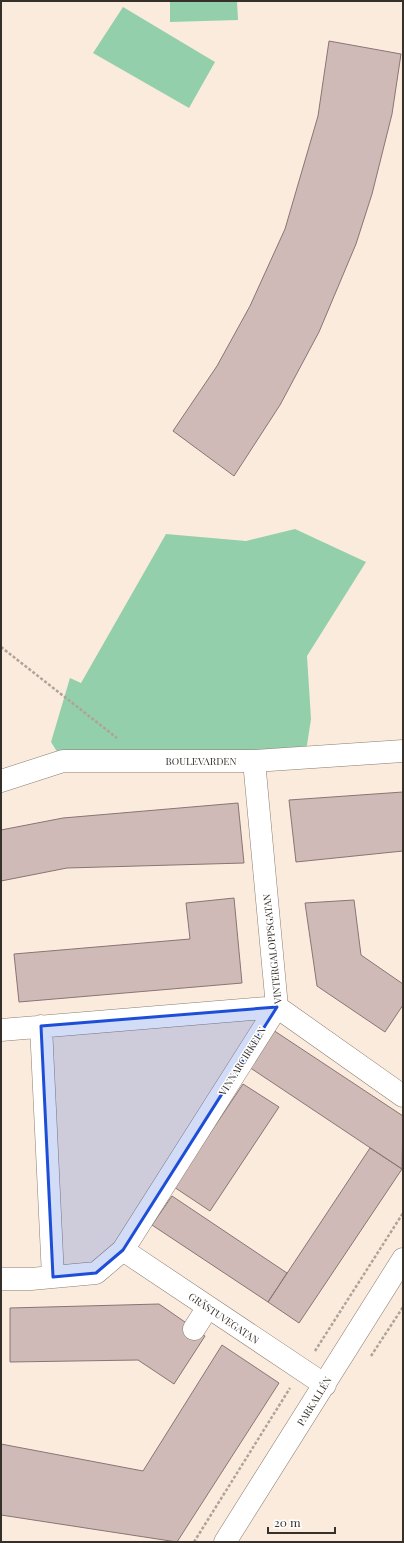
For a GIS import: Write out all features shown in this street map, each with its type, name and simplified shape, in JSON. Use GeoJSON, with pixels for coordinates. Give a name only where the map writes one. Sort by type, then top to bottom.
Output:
{"type":"FeatureCollection","features":[{"type":"Feature","properties":{"kind":"street","name":"BOULEVARDEN"},"geometry":{"type":"LineString","coordinates":[[1,781],[63,762],[254,761],[403,751]]}},
{"type":"Feature","properties":{"kind":"street","name":"VINTERGALOPPSGATAN"},"geometry":{"type":"LineString","coordinates":[[254,761],[276,1007],[403,1096]]}},
{"type":"Feature","properties":{"kind":"street"},"geometry":{"type":"LineString","coordinates":[[1,1030],[276,1007]]}},
{"type":"Feature","properties":{"kind":"street","name":"VINNARCIRKELN"},"geometry":{"type":"LineString","coordinates":[[1,1279],[54,1277],[96,1272],[123,1250],[276,1007]]}},
{"type":"Feature","properties":{"kind":"street"},"geometry":{"type":"LineString","coordinates":[[41,1026],[54,1277]]}},
{"type":"Feature","properties":{"kind":"street","name":"GRÄSTUVEGATAN"},"geometry":{"type":"LineString","coordinates":[[123,1250],[325,1385]]}},
{"type":"Feature","properties":{"kind":"street","name":"PARKALLÉN"},"geometry":{"type":"LineString","coordinates":[[225,1542],[403,1259]]}},
{"type":"Feature","properties":{"kind":"street"},"geometry":{"type":"LineString","coordinates":[[194,1329],[208,1307]]}},
{"type":"Feature","properties":{"kind":"path"},"geometry":{"type":"LineString","coordinates":[[1,647],[121,740]]}},
{"type":"Feature","properties":{"kind":"highlighted area"},"geometry":{"type":"Polygon","coordinates":[[[277,1007],[123,1250],[96,1273],[53,1277],[41,1026],[277,1007]]]}},
{"type":"Feature","properties":{"kind":"green space"},"geometry":{"type":"Polygon","coordinates":[[[170,1],[237,1],[238,20],[170,22],[170,1]]]}},
{"type":"Feature","properties":{"kind":"green space"},"geometry":{"type":"Polygon","coordinates":[[[123,7],[215,62],[189,108],[93,53],[123,7]]]}},
{"type":"Feature","properties":{"kind":"green space"},"geometry":{"type":"Polygon","coordinates":[[[295,529],[366,562],[307,656],[311,719],[305,758],[63,761],[51,742],[70,678],[81,683],[166,534],[246,541],[295,529]]]}},
{"type":"Feature","properties":{"kind":"building"},"geometry":{"type":"Polygon","coordinates":[[[329,41],[401,54],[392,114],[372,194],[356,244],[319,332],[280,405],[234,476],[173,431],[217,366],[250,306],[285,229],[318,116],[329,41]]]}},
{"type":"Feature","properties":{"kind":"building"},"geometry":{"type":"Polygon","coordinates":[[[403,792],[403,851],[296,862],[289,800],[403,792]]]}},
{"type":"Feature","properties":{"kind":"building"},"geometry":{"type":"Polygon","coordinates":[[[238,803],[244,863],[67,868],[1,881],[1,830],[63,818],[238,803]]]}},
{"type":"Feature","properties":{"kind":"building"},"geometry":{"type":"Polygon","coordinates":[[[234,898],[242,983],[19,1002],[14,954],[190,939],[186,903],[234,898]]]}},
{"type":"Feature","properties":{"kind":"building"},"geometry":{"type":"Polygon","coordinates":[[[354,900],[361,955],[403,984],[403,1005],[385,1032],[317,986],[305,903],[354,900]]]}},
{"type":"Feature","properties":{"kind":"building"},"geometry":{"type":"Polygon","coordinates":[[[273,1030],[403,1116],[402,1169],[249,1067],[273,1030]]]}},
{"type":"Feature","properties":{"kind":"building"},"geometry":{"type":"Polygon","coordinates":[[[243,1084],[279,1107],[210,1211],[174,1187],[243,1084]]]}},
{"type":"Feature","properties":{"kind":"building"},"geometry":{"type":"Polygon","coordinates":[[[370,1148],[402,1169],[299,1323],[268,1302],[370,1148]]]}},
{"type":"Feature","properties":{"kind":"building"},"geometry":{"type":"Polygon","coordinates":[[[172,1196],[287,1273],[268,1302],[152,1225],[172,1196]]]}},
{"type":"Feature","properties":{"kind":"building"},"geometry":{"type":"Polygon","coordinates":[[[159,1304],[205,1336],[174,1384],[138,1360],[10,1362],[10,1308],[159,1304]]]}},
{"type":"Feature","properties":{"kind":"building"},"geometry":{"type":"Polygon","coordinates":[[[222,1345],[279,1383],[177,1542],[1,1515],[1,1444],[143,1471],[222,1345]]]}}]}
